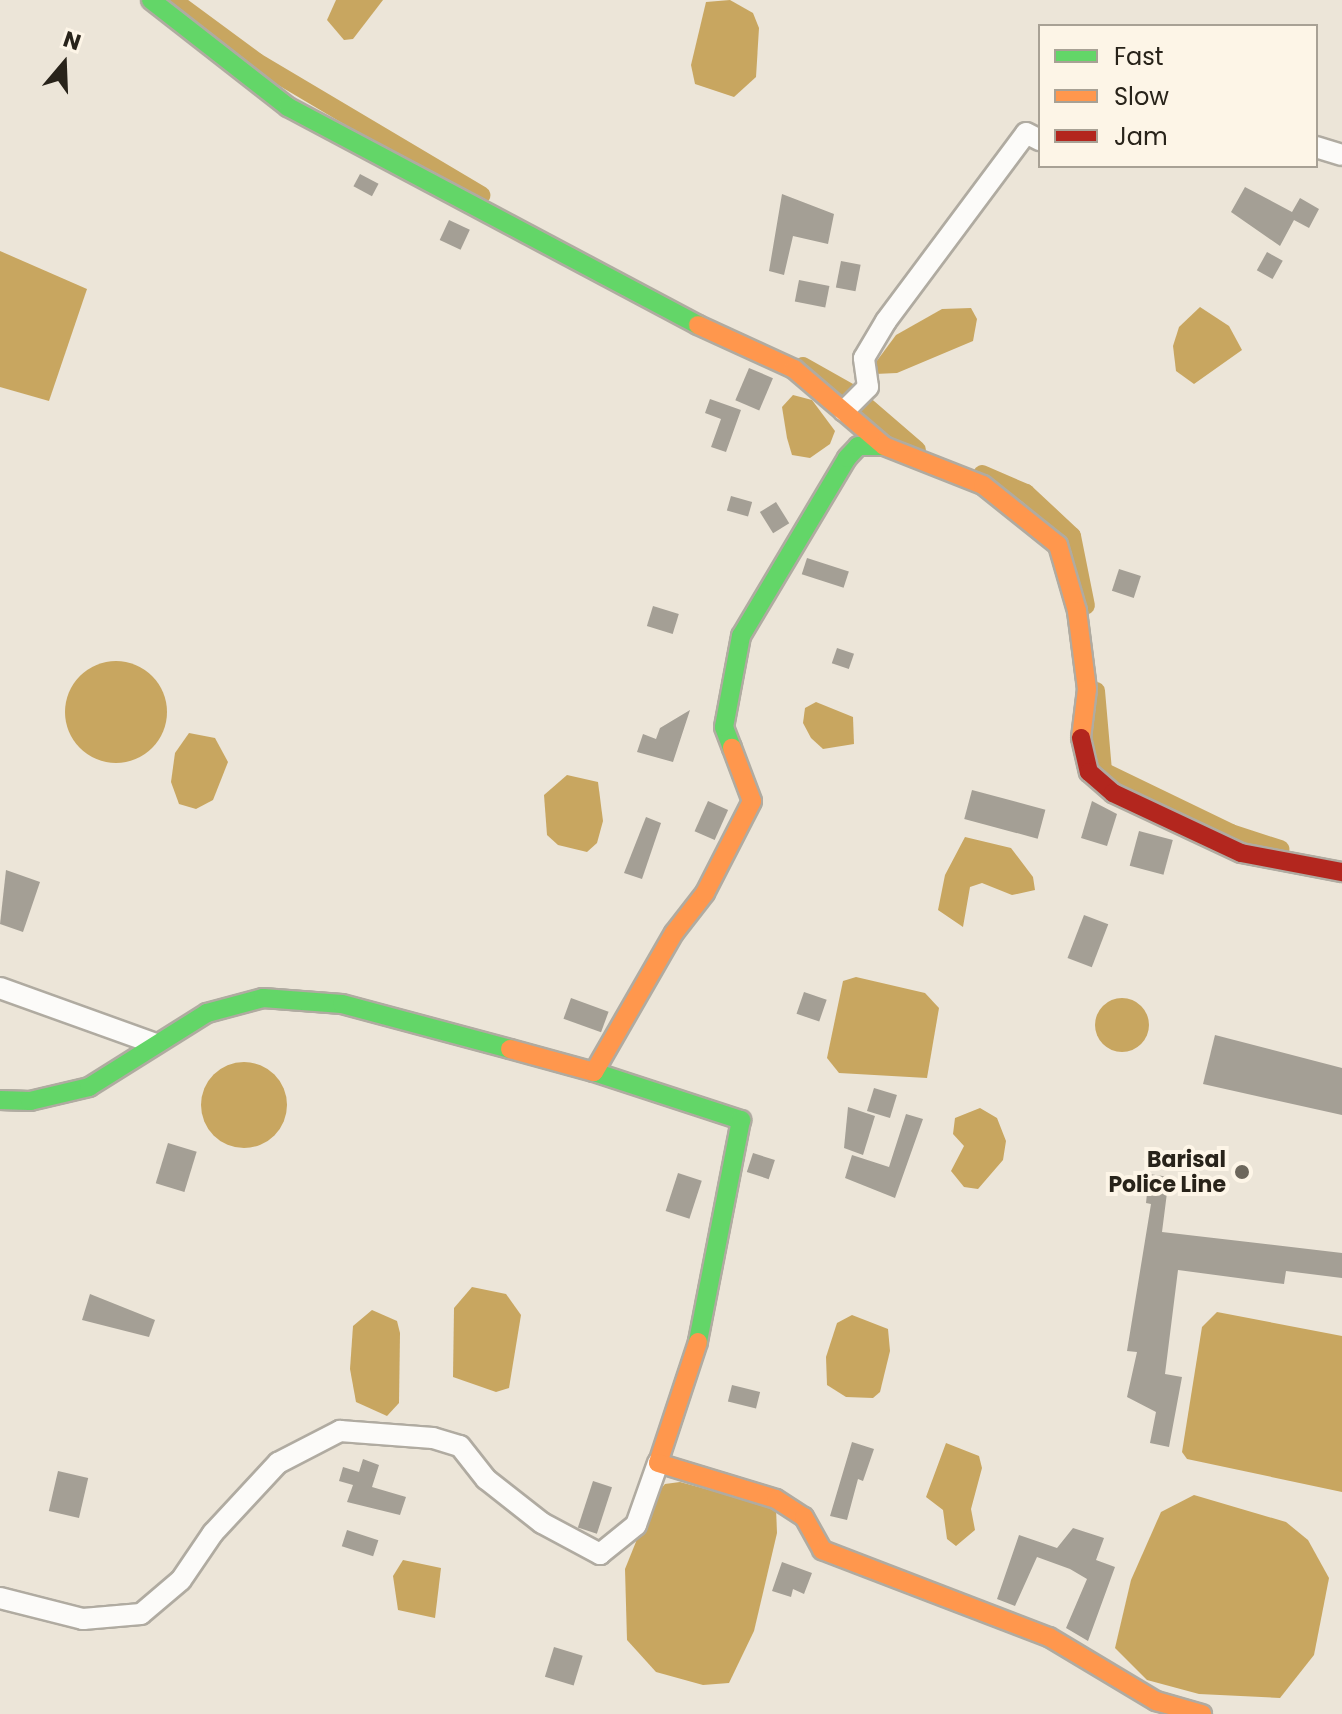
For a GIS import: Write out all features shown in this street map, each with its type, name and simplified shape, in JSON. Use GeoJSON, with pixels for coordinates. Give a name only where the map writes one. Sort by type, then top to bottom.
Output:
{"type":"FeatureCollection","features":[{"type":"Feature","properties":{"kind":"street"},"geometry":{"type":"LineString","coordinates":[[151,0],[288,107],[730,342],[794,369],[884,446],[983,485],[1058,545],[1079,626],[1087,689],[1080,751],[1089,772],[1113,793],[1241,853],[1342,872]]}},
{"type":"Feature","properties":{"kind":"street"},"geometry":{"type":"LineString","coordinates":[[844,411],[868,387],[864,358],[886,321],[1026,133],[1038,139]]}},
{"type":"Feature","properties":{"kind":"street"},"geometry":{"type":"LineString","coordinates":[[1318,148],[1342,155]]}},
{"type":"Feature","properties":{"kind":"street"},"geometry":{"type":"LineString","coordinates":[[594,1072],[674,933],[705,893],[752,801],[724,727],[741,636],[847,458],[858,446],[884,446]]}},
{"type":"Feature","properties":{"kind":"street"},"geometry":{"type":"LineString","coordinates":[[0,988],[153,1043]]}},
{"type":"Feature","properties":{"kind":"street"},"geometry":{"type":"LineString","coordinates":[[0,1100],[30,1101],[89,1087],[153,1043],[207,1013],[263,998],[342,1004],[594,1072],[741,1120],[704,1325],[636,1525],[600,1554],[542,1523],[486,1479],[460,1446],[433,1438],[340,1431],[278,1463],[213,1533],[181,1580],[141,1614],[83,1619],[0,1598]]}},
{"type":"Feature","properties":{"kind":"street"},"geometry":{"type":"LineString","coordinates":[[658,1463],[672,1472],[729,1481],[776,1499],[804,1517],[822,1550],[1049,1637],[1156,1701],[1202,1714]]}},
{"type":"Feature","properties":{"kind":"shaded area"},"geometry":{"type":"Polygon","coordinates":[[[336,0],[383,0],[353,39],[344,40],[327,20],[336,0]]]}},
{"type":"Feature","properties":{"kind":"shaded area"},"geometry":{"type":"Polygon","coordinates":[[[730,0],[753,13],[759,28],[756,77],[734,97],[695,84],[691,65],[706,2],[730,0]]]}},
{"type":"Feature","properties":{"kind":"shaded area"},"geometry":{"type":"Polygon","coordinates":[[[0,251],[87,289],[49,401],[0,387],[0,251]]]}},
{"type":"Feature","properties":{"kind":"shaded area"},"geometry":{"type":"Polygon","coordinates":[[[1200,307],[1229,326],[1242,350],[1194,384],[1176,371],[1173,346],[1179,327],[1200,307]]]}},
{"type":"Feature","properties":{"kind":"shaded area"},"geometry":{"type":"Polygon","coordinates":[[[971,308],[977,319],[973,341],[897,373],[875,374],[876,362],[896,335],[942,309],[971,308]]]}},
{"type":"Feature","properties":{"kind":"shaded area"},"geometry":{"type":"Polygon","coordinates":[[[793,395],[812,400],[835,431],[830,444],[810,458],[792,455],[787,438],[782,407],[793,395]]]}},
{"type":"Feature","properties":{"kind":"shaded area"},"geometry":{"type":"Polygon","coordinates":[[[116,661],[135,665],[152,676],[163,693],[167,712],[163,731],[152,748],[135,759],[116,763],[97,759],[80,748],[69,731],[65,712],[69,693],[80,676],[97,665],[116,661]]]}},
{"type":"Feature","properties":{"kind":"shaded area"},"geometry":{"type":"Polygon","coordinates":[[[816,702],[853,717],[854,744],[823,749],[811,738],[803,723],[805,708],[816,702]]]}},
{"type":"Feature","properties":{"kind":"shaded area"},"geometry":{"type":"Polygon","coordinates":[[[189,733],[215,738],[228,762],[213,800],[196,809],[179,804],[171,782],[175,753],[189,733]]]}},
{"type":"Feature","properties":{"kind":"shaded area"},"geometry":{"type":"Polygon","coordinates":[[[567,775],[598,782],[603,821],[597,843],[587,852],[558,845],[547,835],[544,795],[567,775]]]}},
{"type":"Feature","properties":{"kind":"shaded area"},"geometry":{"type":"Polygon","coordinates":[[[965,837],[1011,848],[1033,877],[1035,890],[1012,895],[982,883],[970,887],[963,927],[938,910],[945,875],[965,837]]]}},
{"type":"Feature","properties":{"kind":"shaded area"},"geometry":{"type":"Polygon","coordinates":[[[856,977],[925,993],[939,1008],[927,1078],[839,1073],[827,1058],[843,981],[856,977]]]}},
{"type":"Feature","properties":{"kind":"shaded area"},"geometry":{"type":"Polygon","coordinates":[[[1122,998],[1141,1006],[1149,1025],[1141,1044],[1122,1052],[1103,1044],[1095,1025],[1103,1006],[1122,998]]]}},
{"type":"Feature","properties":{"kind":"shaded area"},"geometry":{"type":"Polygon","coordinates":[[[244,1062],[268,1069],[280,1081],[287,1105],[280,1129],[268,1141],[244,1148],[220,1141],[208,1129],[201,1105],[208,1081],[220,1069],[244,1062]]]}},
{"type":"Feature","properties":{"kind":"shaded area"},"geometry":{"type":"Polygon","coordinates":[[[980,1108],[997,1118],[1006,1141],[1003,1160],[978,1189],[964,1187],[951,1171],[964,1146],[953,1134],[955,1118],[980,1108]]]}},
{"type":"Feature","properties":{"kind":"shaded area"},"geometry":{"type":"Polygon","coordinates":[[[472,1287],[506,1294],[521,1315],[509,1388],[496,1392],[453,1377],[454,1308],[472,1287]]]}},
{"type":"Feature","properties":{"kind":"shaded area"},"geometry":{"type":"Polygon","coordinates":[[[372,1310],[397,1321],[400,1333],[399,1403],[387,1416],[356,1402],[350,1369],[353,1326],[372,1310]]]}},
{"type":"Feature","properties":{"kind":"shaded area"},"geometry":{"type":"Polygon","coordinates":[[[1217,1312],[1342,1336],[1342,1492],[1187,1459],[1182,1452],[1202,1327],[1217,1312]]]}},
{"type":"Feature","properties":{"kind":"shaded area"},"geometry":{"type":"Polygon","coordinates":[[[852,1315],[888,1329],[890,1351],[880,1392],[873,1398],[846,1397],[827,1385],[826,1357],[837,1323],[852,1315]]]}},
{"type":"Feature","properties":{"kind":"shaded area"},"geometry":{"type":"Polygon","coordinates":[[[946,1443],[979,1456],[982,1468],[971,1509],[975,1530],[956,1546],[947,1539],[943,1510],[926,1497],[946,1443]]]}},
{"type":"Feature","properties":{"kind":"shaded area"},"geometry":{"type":"Polygon","coordinates":[[[680,1482],[776,1508],[777,1533],[754,1631],[729,1683],[703,1685],[656,1672],[627,1640],[625,1569],[654,1497],[665,1484],[680,1482]]]}},
{"type":"Feature","properties":{"kind":"shaded area"},"geometry":{"type":"Polygon","coordinates":[[[1194,1495],[1286,1522],[1308,1540],[1329,1578],[1314,1655],[1280,1698],[1199,1694],[1147,1680],[1115,1648],[1131,1580],[1161,1512],[1194,1495]]]}},
{"type":"Feature","properties":{"kind":"shaded area"},"geometry":{"type":"Polygon","coordinates":[[[403,1560],[441,1568],[435,1618],[398,1610],[393,1576],[403,1560]]]}},
{"type":"Feature","properties":{"kind":"building"},"geometry":{"type":"Polygon","coordinates":[[[360,174],[379,184],[372,196],[353,186],[360,174]]]}},
{"type":"Feature","properties":{"kind":"building"},"geometry":{"type":"Polygon","coordinates":[[[1245,187],[1292,212],[1300,198],[1319,209],[1309,228],[1294,220],[1280,246],[1231,212],[1245,187]]]}},
{"type":"Feature","properties":{"kind":"building"},"geometry":{"type":"Polygon","coordinates":[[[782,194],[834,214],[828,244],[793,236],[784,275],[769,271],[782,194]]]}},
{"type":"Feature","properties":{"kind":"building"},"geometry":{"type":"Polygon","coordinates":[[[449,220],[470,230],[461,250],[440,240],[449,220]]]}},
{"type":"Feature","properties":{"kind":"building"},"geometry":{"type":"Polygon","coordinates":[[[1267,252],[1283,261],[1273,279],[1257,270],[1267,252]]]}},
{"type":"Feature","properties":{"kind":"building"},"geometry":{"type":"Polygon","coordinates":[[[841,261],[861,265],[855,291],[836,288],[841,261]]]}},
{"type":"Feature","properties":{"kind":"building"},"geometry":{"type":"Polygon","coordinates":[[[799,280],[829,286],[825,308],[795,302],[799,280]]]}},
{"type":"Feature","properties":{"kind":"building"},"geometry":{"type":"Polygon","coordinates":[[[749,368],[773,378],[759,410],[735,400],[749,368]]]}},
{"type":"Feature","properties":{"kind":"building"},"geometry":{"type":"Polygon","coordinates":[[[710,399],[741,410],[726,452],[711,447],[721,419],[705,413],[710,399]]]}},
{"type":"Feature","properties":{"kind":"building"},"geometry":{"type":"Polygon","coordinates":[[[731,496],[752,502],[748,516],[727,510],[731,496]]]}},
{"type":"Feature","properties":{"kind":"building"},"geometry":{"type":"Polygon","coordinates":[[[776,502],[789,523],[773,533],[760,512],[776,502]]]}},
{"type":"Feature","properties":{"kind":"building"},"geometry":{"type":"Polygon","coordinates":[[[807,558],[849,572],[844,588],[802,574],[807,558]]]}},
{"type":"Feature","properties":{"kind":"building"},"geometry":{"type":"Polygon","coordinates":[[[1119,569],[1141,576],[1134,598],[1112,591],[1119,569]]]}},
{"type":"Feature","properties":{"kind":"building"},"geometry":{"type":"Polygon","coordinates":[[[653,606],[679,614],[673,634],[647,626],[653,606]]]}},
{"type":"Feature","properties":{"kind":"building"},"geometry":{"type":"Polygon","coordinates":[[[837,648],[854,654],[849,669],[832,663],[837,648]]]}},
{"type":"Feature","properties":{"kind":"building"},"geometry":{"type":"Polygon","coordinates":[[[690,710],[673,762],[637,752],[643,734],[656,739],[660,728],[690,710]]]}},
{"type":"Feature","properties":{"kind":"building"},"geometry":{"type":"Polygon","coordinates":[[[972,790],[1045,810],[1038,839],[964,819],[972,790]]]}},
{"type":"Feature","properties":{"kind":"building"},"geometry":{"type":"Polygon","coordinates":[[[708,801],[728,810],[715,840],[695,831],[708,801]]]}},
{"type":"Feature","properties":{"kind":"building"},"geometry":{"type":"Polygon","coordinates":[[[1092,801],[1117,814],[1107,846],[1081,838],[1092,801]]]}},
{"type":"Feature","properties":{"kind":"building"},"geometry":{"type":"Polygon","coordinates":[[[646,817],[661,823],[642,879],[624,873],[646,817]]]}},
{"type":"Feature","properties":{"kind":"building"},"geometry":{"type":"Polygon","coordinates":[[[1139,831],[1173,840],[1163,875],[1130,866],[1139,831]]]}},
{"type":"Feature","properties":{"kind":"building"},"geometry":{"type":"Polygon","coordinates":[[[6,870],[40,882],[23,932],[0,924],[6,870]]]}},
{"type":"Feature","properties":{"kind":"building"},"geometry":{"type":"Polygon","coordinates":[[[1084,915],[1108,924],[1092,967],[1068,958],[1084,915]]]}},
{"type":"Feature","properties":{"kind":"building"},"geometry":{"type":"Polygon","coordinates":[[[804,992],[827,1000],[819,1022],[797,1014],[804,992]]]}},
{"type":"Feature","properties":{"kind":"building"},"geometry":{"type":"Polygon","coordinates":[[[571,998],[609,1012],[601,1032],[563,1019],[571,998]]]}},
{"type":"Feature","properties":{"kind":"building"},"geometry":{"type":"Polygon","coordinates":[[[1215,1035],[1342,1068],[1342,1115],[1203,1084],[1215,1035]]]}},
{"type":"Feature","properties":{"kind":"building"},"geometry":{"type":"Polygon","coordinates":[[[874,1088],[897,1095],[890,1118],[867,1111],[874,1088]]]}},
{"type":"Feature","properties":{"kind":"building"},"geometry":{"type":"Polygon","coordinates":[[[848,1107],[875,1116],[863,1155],[844,1148],[848,1107]]]}},
{"type":"Feature","properties":{"kind":"building"},"geometry":{"type":"Polygon","coordinates":[[[906,1114],[923,1119],[895,1198],[845,1178],[852,1155],[889,1167],[906,1114]]]}},
{"type":"Feature","properties":{"kind":"building"},"geometry":{"type":"Polygon","coordinates":[[[168,1143],[197,1152],[184,1192],[156,1183],[168,1143]]]}},
{"type":"Feature","properties":{"kind":"building"},"geometry":{"type":"Polygon","coordinates":[[[753,1153],[775,1160],[769,1179],[747,1172],[753,1153]]]}},
{"type":"Feature","properties":{"kind":"building"},"geometry":{"type":"Polygon","coordinates":[[[678,1173],[702,1181],[689,1219],[666,1211],[678,1173]]]}},
{"type":"Feature","properties":{"kind":"building"},"geometry":{"type":"Polygon","coordinates":[[[1149,1174],[1169,1177],[1162,1232],[1342,1253],[1342,1278],[1286,1271],[1284,1284],[1178,1270],[1165,1374],[1182,1377],[1169,1447],[1150,1443],[1156,1412],[1127,1397],[1137,1352],[1127,1351],[1151,1204],[1146,1203],[1149,1174]]]}},
{"type":"Feature","properties":{"kind":"building"},"geometry":{"type":"Polygon","coordinates":[[[90,1294],[155,1320],[149,1337],[82,1320],[90,1294]]]}},
{"type":"Feature","properties":{"kind":"building"},"geometry":{"type":"Polygon","coordinates":[[[732,1385],[760,1392],[756,1409],[728,1401],[732,1385]]]}},
{"type":"Feature","properties":{"kind":"building"},"geometry":{"type":"Polygon","coordinates":[[[852,1442],[874,1449],[863,1481],[858,1479],[847,1520],[830,1516],[852,1442]]]}},
{"type":"Feature","properties":{"kind":"building"},"geometry":{"type":"Polygon","coordinates":[[[363,1459],[379,1465],[372,1487],[406,1497],[400,1515],[347,1502],[353,1485],[339,1481],[343,1467],[359,1472],[363,1459]]]}},
{"type":"Feature","properties":{"kind":"building"},"geometry":{"type":"Polygon","coordinates":[[[58,1471],[88,1478],[79,1518],[49,1511],[58,1471]]]}},
{"type":"Feature","properties":{"kind":"building"},"geometry":{"type":"Polygon","coordinates":[[[593,1481],[612,1487],[597,1534],[578,1528],[593,1481]]]}},
{"type":"Feature","properties":{"kind":"building"},"geometry":{"type":"Polygon","coordinates":[[[1073,1528],[1104,1538],[1096,1560],[1115,1567],[1088,1641],[1066,1628],[1087,1579],[1070,1569],[1037,1557],[1015,1606],[997,1599],[1019,1535],[1057,1548],[1073,1528]]]}},
{"type":"Feature","properties":{"kind":"building"},"geometry":{"type":"Polygon","coordinates":[[[347,1530],[378,1540],[373,1556],[342,1546],[347,1530]]]}},
{"type":"Feature","properties":{"kind":"building"},"geometry":{"type":"Polygon","coordinates":[[[782,1562],[812,1573],[804,1594],[793,1589],[791,1597],[772,1591],[782,1562]]]}},
{"type":"Feature","properties":{"kind":"building"},"geometry":{"type":"Polygon","coordinates":[[[554,1647],[583,1656],[574,1685],[545,1677],[554,1647]]]}},
{"type":"Feature","properties":{"kind":"waterway"},"geometry":{"type":"LineString","coordinates":[[173,0],[257,62],[481,195]]}},
{"type":"Feature","properties":{"kind":"waterway"},"geometry":{"type":"LineString","coordinates":[[803,366],[851,393],[917,450]]}},
{"type":"Feature","properties":{"kind":"waterway"},"geometry":{"type":"LineString","coordinates":[[982,474],[1026,493],[1072,536],[1086,606]]}},
{"type":"Feature","properties":{"kind":"waterway"},"geometry":{"type":"LineString","coordinates":[[1096,691],[1103,771],[1231,833],[1280,849]]}},
{"type":"Feature","properties":{"kind":"traffic: fast"},"geometry":{"type":"LineString","coordinates":[[151,0],[288,107],[698,325]]}},
{"type":"Feature","properties":{"kind":"traffic: fast"},"geometry":{"type":"LineString","coordinates":[[732,748],[724,727],[741,636],[847,458],[858,446],[884,446]]}},
{"type":"Feature","properties":{"kind":"traffic: fast"},"geometry":{"type":"LineString","coordinates":[[0,1100],[30,1101],[89,1087],[207,1013],[263,998],[342,1004],[510,1049]]}},
{"type":"Feature","properties":{"kind":"traffic: fast"},"geometry":{"type":"LineString","coordinates":[[594,1072],[741,1120],[698,1342]]}},
{"type":"Feature","properties":{"kind":"traffic: slow"},"geometry":{"type":"LineString","coordinates":[[698,325],[794,369],[884,446],[983,485],[1058,545],[1077,611],[1087,689],[1081,738]]}},
{"type":"Feature","properties":{"kind":"traffic: slow"},"geometry":{"type":"LineString","coordinates":[[510,1049],[594,1072],[674,933],[705,893],[752,801],[732,748]]}},
{"type":"Feature","properties":{"kind":"traffic: slow"},"geometry":{"type":"LineString","coordinates":[[698,1342],[658,1463],[776,1499],[804,1517],[822,1550],[1049,1637],[1156,1701],[1202,1714]]}},
{"type":"Feature","properties":{"kind":"traffic: jam"},"geometry":{"type":"LineString","coordinates":[[1081,738],[1089,772],[1113,793],[1241,853],[1342,872]]}},
{"type":"Feature","properties":{"kind":"place","name":"Barisal Police Line"},"geometry":{"type":"Point","coordinates":[1242,1172]}}]}
